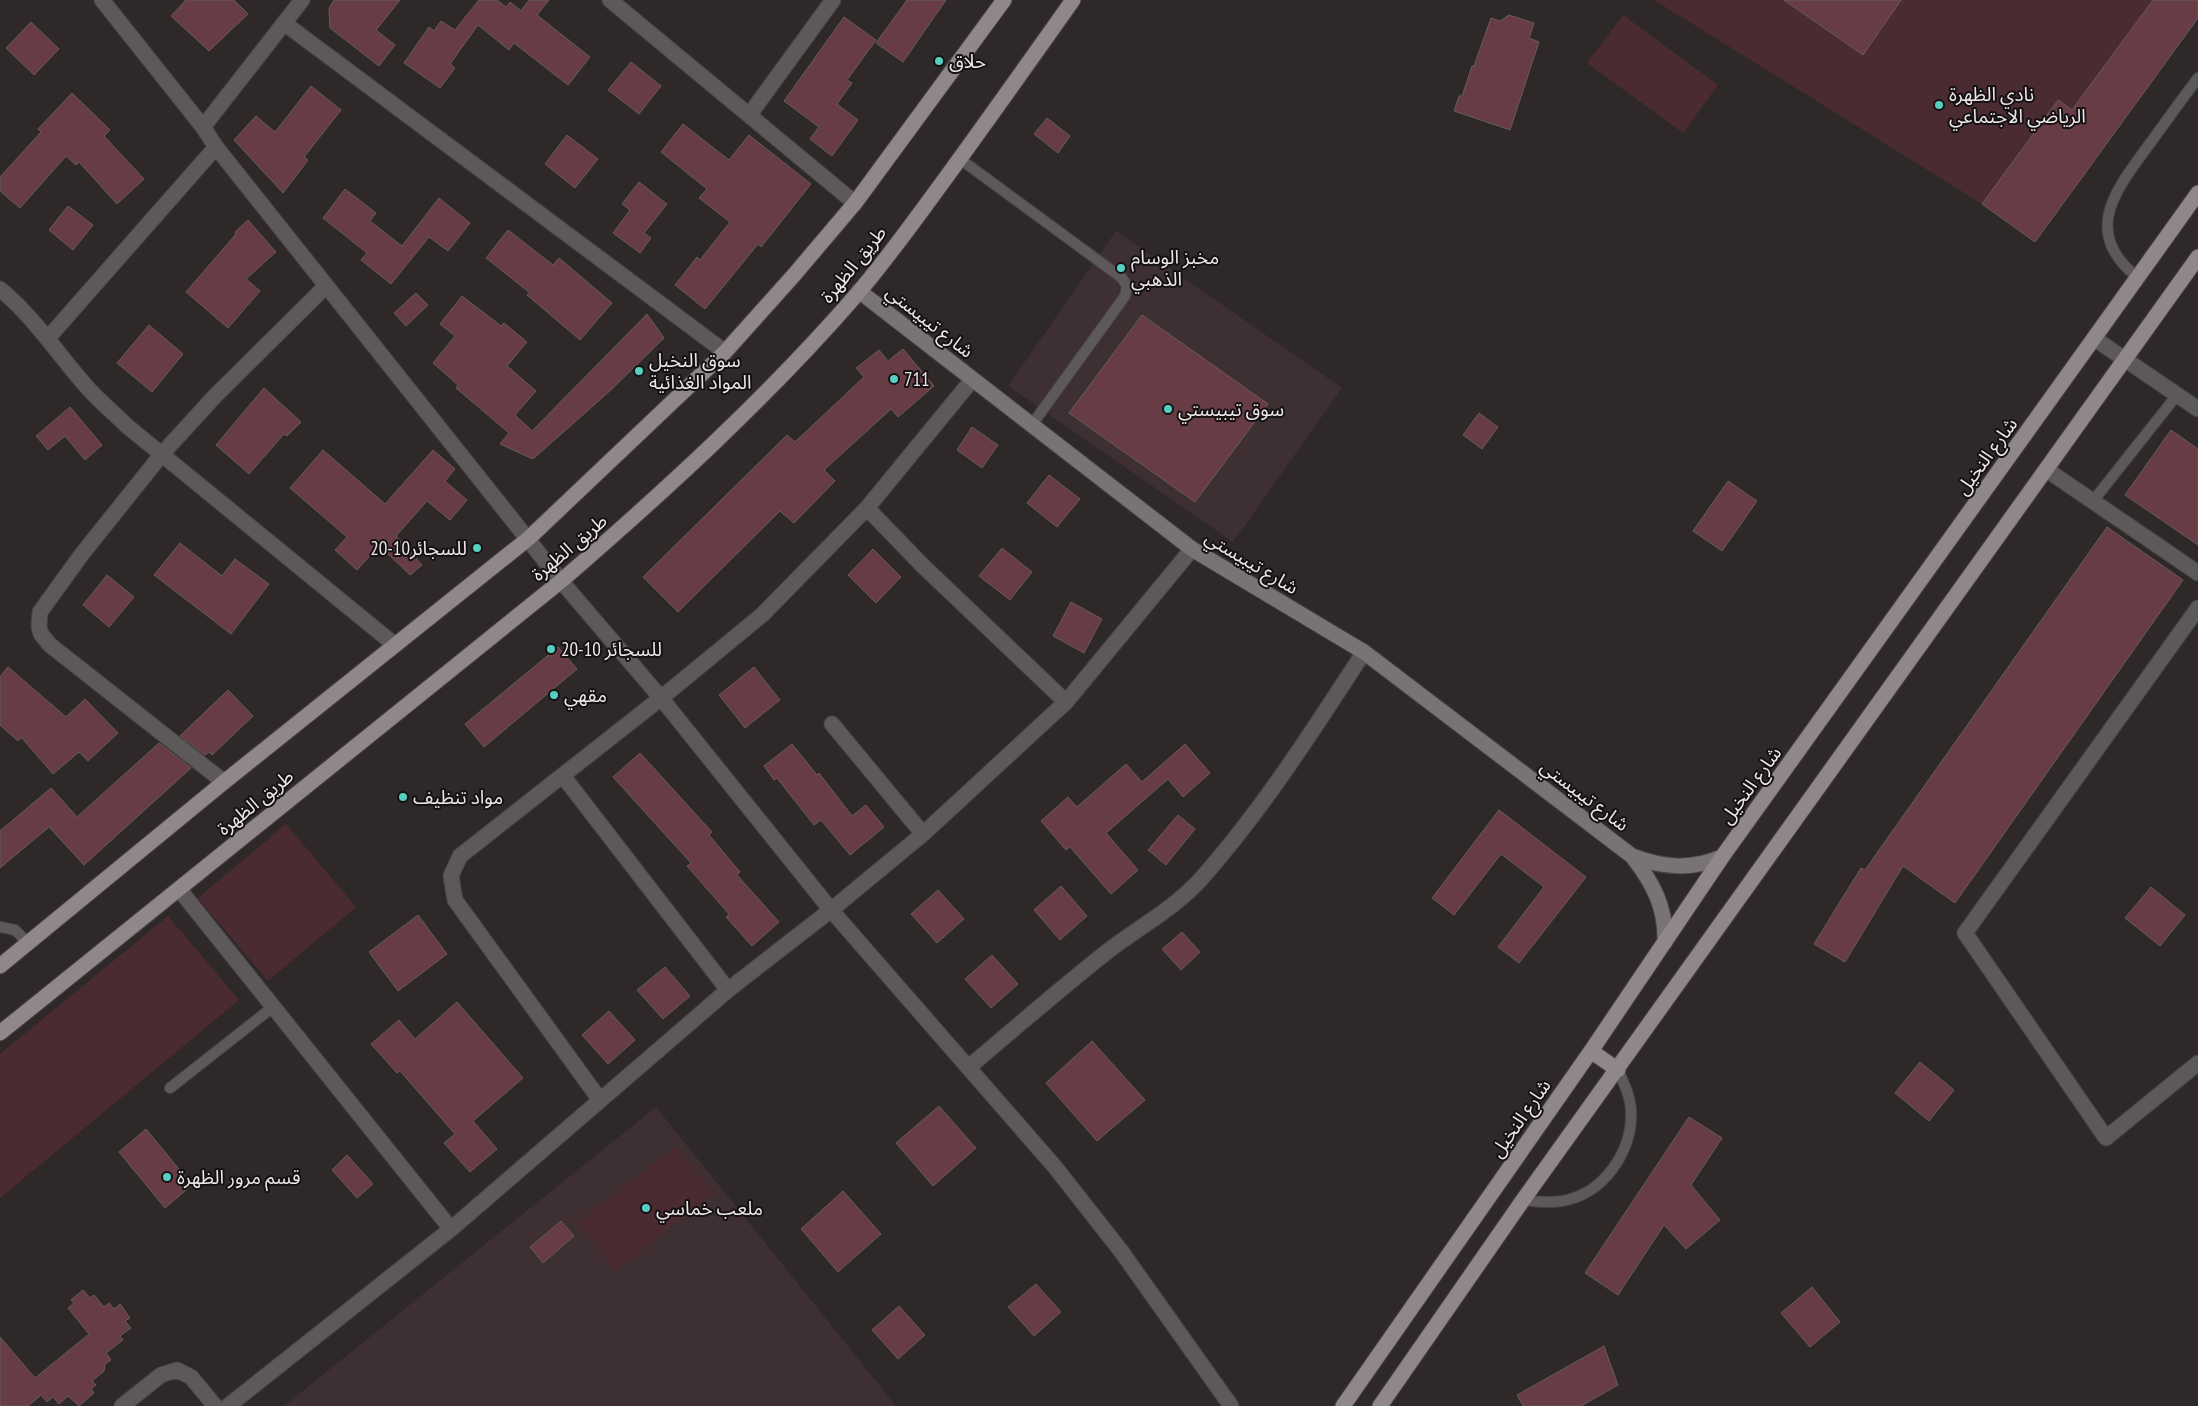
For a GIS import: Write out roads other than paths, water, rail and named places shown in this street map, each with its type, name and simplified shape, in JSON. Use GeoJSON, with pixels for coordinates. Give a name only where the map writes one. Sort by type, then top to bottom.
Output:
{"type":"FeatureCollection","features":[{"type":"Feature","properties":{"kind":"main road","name":"طريق الظهرة"},"geometry":{"type":"LineString","coordinates":[[0,966],[224,782],[529,538],[725,352],[855,203],[1004,0]]}},
{"type":"Feature","properties":{"kind":"main road","name":"طريق الظهرة"},"geometry":{"type":"LineString","coordinates":[[0,1033],[561,581],[636,516],[807,349],[859,291],[960,159],[1073,0]]}},
{"type":"Feature","properties":{"kind":"main road","name":"شارع النخيل"},"geometry":{"type":"LineString","coordinates":[[1343,1406],[1591,1051],[1722,857],[2198,193]]}},
{"type":"Feature","properties":{"kind":"main road"},"geometry":{"type":"LineString","coordinates":[[1383,1404],[1523,1200],[1618,1070],[2198,257]]}},
{"type":"Feature","properties":{"kind":"main road","name":"شارع تيبيستي"},"geometry":{"type":"LineString","coordinates":[[859,291],[1192,549],[1364,652],[1632,856]]}},
{"type":"Feature","properties":{"kind":"main road"},"geometry":{"type":"LineString","coordinates":[[1632,856],[1648,862],[1678,867],[1694,866],[1722,857]]}},
{"type":"Feature","properties":{"kind":"main road"},"geometry":{"type":"LineString","coordinates":[[1632,856],[1652,883],[1658,896],[1666,926],[1665,942]]}},
{"type":"Feature","properties":{"kind":"main road"},"geometry":{"type":"LineString","coordinates":[[1591,1051],[1618,1070]]}},
{"type":"Feature","properties":{"kind":"street"},"geometry":{"type":"LineString","coordinates":[[102,0],[203,126],[216,146],[326,286],[529,538],[561,581],[661,698],[831,910],[1054,1166],[1115,1243],[1232,1406]]}},
{"type":"Feature","properties":{"kind":"street"},"geometry":{"type":"LineString","coordinates":[[203,126],[302,0]]}},
{"type":"Feature","properties":{"kind":"street"},"geometry":{"type":"LineString","coordinates":[[750,114],[833,0]]}},
{"type":"Feature","properties":{"kind":"street"},"geometry":{"type":"LineString","coordinates":[[620,3],[855,203]]}},
{"type":"Feature","properties":{"kind":"street"},"geometry":{"type":"LineString","coordinates":[[284,23],[725,352]]}},
{"type":"Feature","properties":{"kind":"street"},"geometry":{"type":"LineString","coordinates":[[48,338],[216,146]]}},
{"type":"Feature","properties":{"kind":"street"},"geometry":{"type":"LineString","coordinates":[[224,782],[50,645],[45,640],[39,627],[38,619],[44,605],[87,546],[162,454],[222,389],[326,286]]}},
{"type":"Feature","properties":{"kind":"street"},"geometry":{"type":"LineString","coordinates":[[0,289],[16,302],[48,338],[86,386],[127,426],[395,645]]}},
{"type":"Feature","properties":{"kind":"street"},"geometry":{"type":"LineString","coordinates":[[2095,338],[2198,409]]}},
{"type":"Feature","properties":{"kind":"street"},"geometry":{"type":"LineString","coordinates":[[600,1100],[454,900],[450,876],[460,856],[661,698],[762,614],[868,508],[972,380]]}},
{"type":"Feature","properties":{"kind":"street"},"geometry":{"type":"LineString","coordinates":[[2047,470],[2198,573]]}},
{"type":"Feature","properties":{"kind":"street"},"geometry":{"type":"LineString","coordinates":[[868,508],[923,566],[1066,702]]}},
{"type":"Feature","properties":{"kind":"street"},"geometry":{"type":"LineString","coordinates":[[228,1406],[451,1228],[728,990],[831,910],[923,834],[1066,702],[1192,549]]}},
{"type":"Feature","properties":{"kind":"street"},"geometry":{"type":"LineString","coordinates":[[2198,608],[1966,932],[2106,1138],[2198,1063]]}},
{"type":"Feature","properties":{"kind":"street"},"geometry":{"type":"LineString","coordinates":[[968,1067],[1108,951],[1169,908],[1200,880],[1260,807],[1364,652]]}},
{"type":"Feature","properties":{"kind":"street"},"geometry":{"type":"LineString","coordinates":[[832,724],[923,834]]}},
{"type":"Feature","properties":{"kind":"street"},"geometry":{"type":"LineString","coordinates":[[563,776],[728,990]]}},
{"type":"Feature","properties":{"kind":"street"},"geometry":{"type":"LineString","coordinates":[[179,889],[451,1228]]}},
{"type":"Feature","properties":{"kind":"street"},"geometry":{"type":"LineString","coordinates":[[122,1406],[161,1374],[177,1370],[191,1377],[215,1406]]}},
{"type":"Feature","properties":{"kind":"lane"},"geometry":{"type":"LineString","coordinates":[[2137,277],[2127,268],[2112,246],[2108,233],[2110,206],[2122,182],[2198,78]]}},
{"type":"Feature","properties":{"kind":"lane"},"geometry":{"type":"LineString","coordinates":[[960,159],[1122,278],[1126,286],[1125,296],[1031,426]]}},
{"type":"Feature","properties":{"kind":"lane"},"geometry":{"type":"LineString","coordinates":[[2092,501],[2178,395]]}},
{"type":"Feature","properties":{"kind":"lane"},"geometry":{"type":"LineString","coordinates":[[0,927],[15,930],[28,944]]}},
{"type":"Feature","properties":{"kind":"lane"},"geometry":{"type":"LineString","coordinates":[[170,1088],[273,1007]]}},
{"type":"Feature","properties":{"kind":"lane"},"geometry":{"type":"LineString","coordinates":[[1523,1200],[1544,1203],[1564,1201],[1589,1190],[1601,1182],[1615,1167],[1625,1149],[1630,1129],[1631,1109],[1627,1089],[1618,1070]]}},
{"type":"Feature","properties":{"kind":"place","name":"حلاق"},"geometry":{"type":"Point","coordinates":[939,61]}},
{"type":"Feature","properties":{"kind":"place","name":"نادي الظهرة الرياضي الاجتماعي"},"geometry":{"type":"Point","coordinates":[1939,105]}},
{"type":"Feature","properties":{"kind":"place","name":"مخبز الوسام الذهبي"},"geometry":{"type":"Point","coordinates":[1121,268]}},
{"type":"Feature","properties":{"kind":"place","name":"سوق النخيل المواد الغذائية"},"geometry":{"type":"Point","coordinates":[639,371]}},
{"type":"Feature","properties":{"kind":"place","name":"711"},"geometry":{"type":"Point","coordinates":[894,379]}},
{"type":"Feature","properties":{"kind":"place","name":"سوق تيبيستي"},"geometry":{"type":"Point","coordinates":[1168,409]}},
{"type":"Feature","properties":{"kind":"place","name":"20-10للسجائر"},"geometry":{"type":"Point","coordinates":[477,548]}},
{"type":"Feature","properties":{"kind":"place","name":"20-10 للسجائر"},"geometry":{"type":"Point","coordinates":[551,649]}},
{"type":"Feature","properties":{"kind":"place","name":"مقهي"},"geometry":{"type":"Point","coordinates":[554,695]}},
{"type":"Feature","properties":{"kind":"place","name":"مواد تنظيف"},"geometry":{"type":"Point","coordinates":[403,797]}},
{"type":"Feature","properties":{"kind":"place","name":"قسم مرور الظهرة"},"geometry":{"type":"Point","coordinates":[167,1177]}},
{"type":"Feature","properties":{"kind":"place","name":"ملعب خماسي"},"geometry":{"type":"Point","coordinates":[646,1208]}}]}
